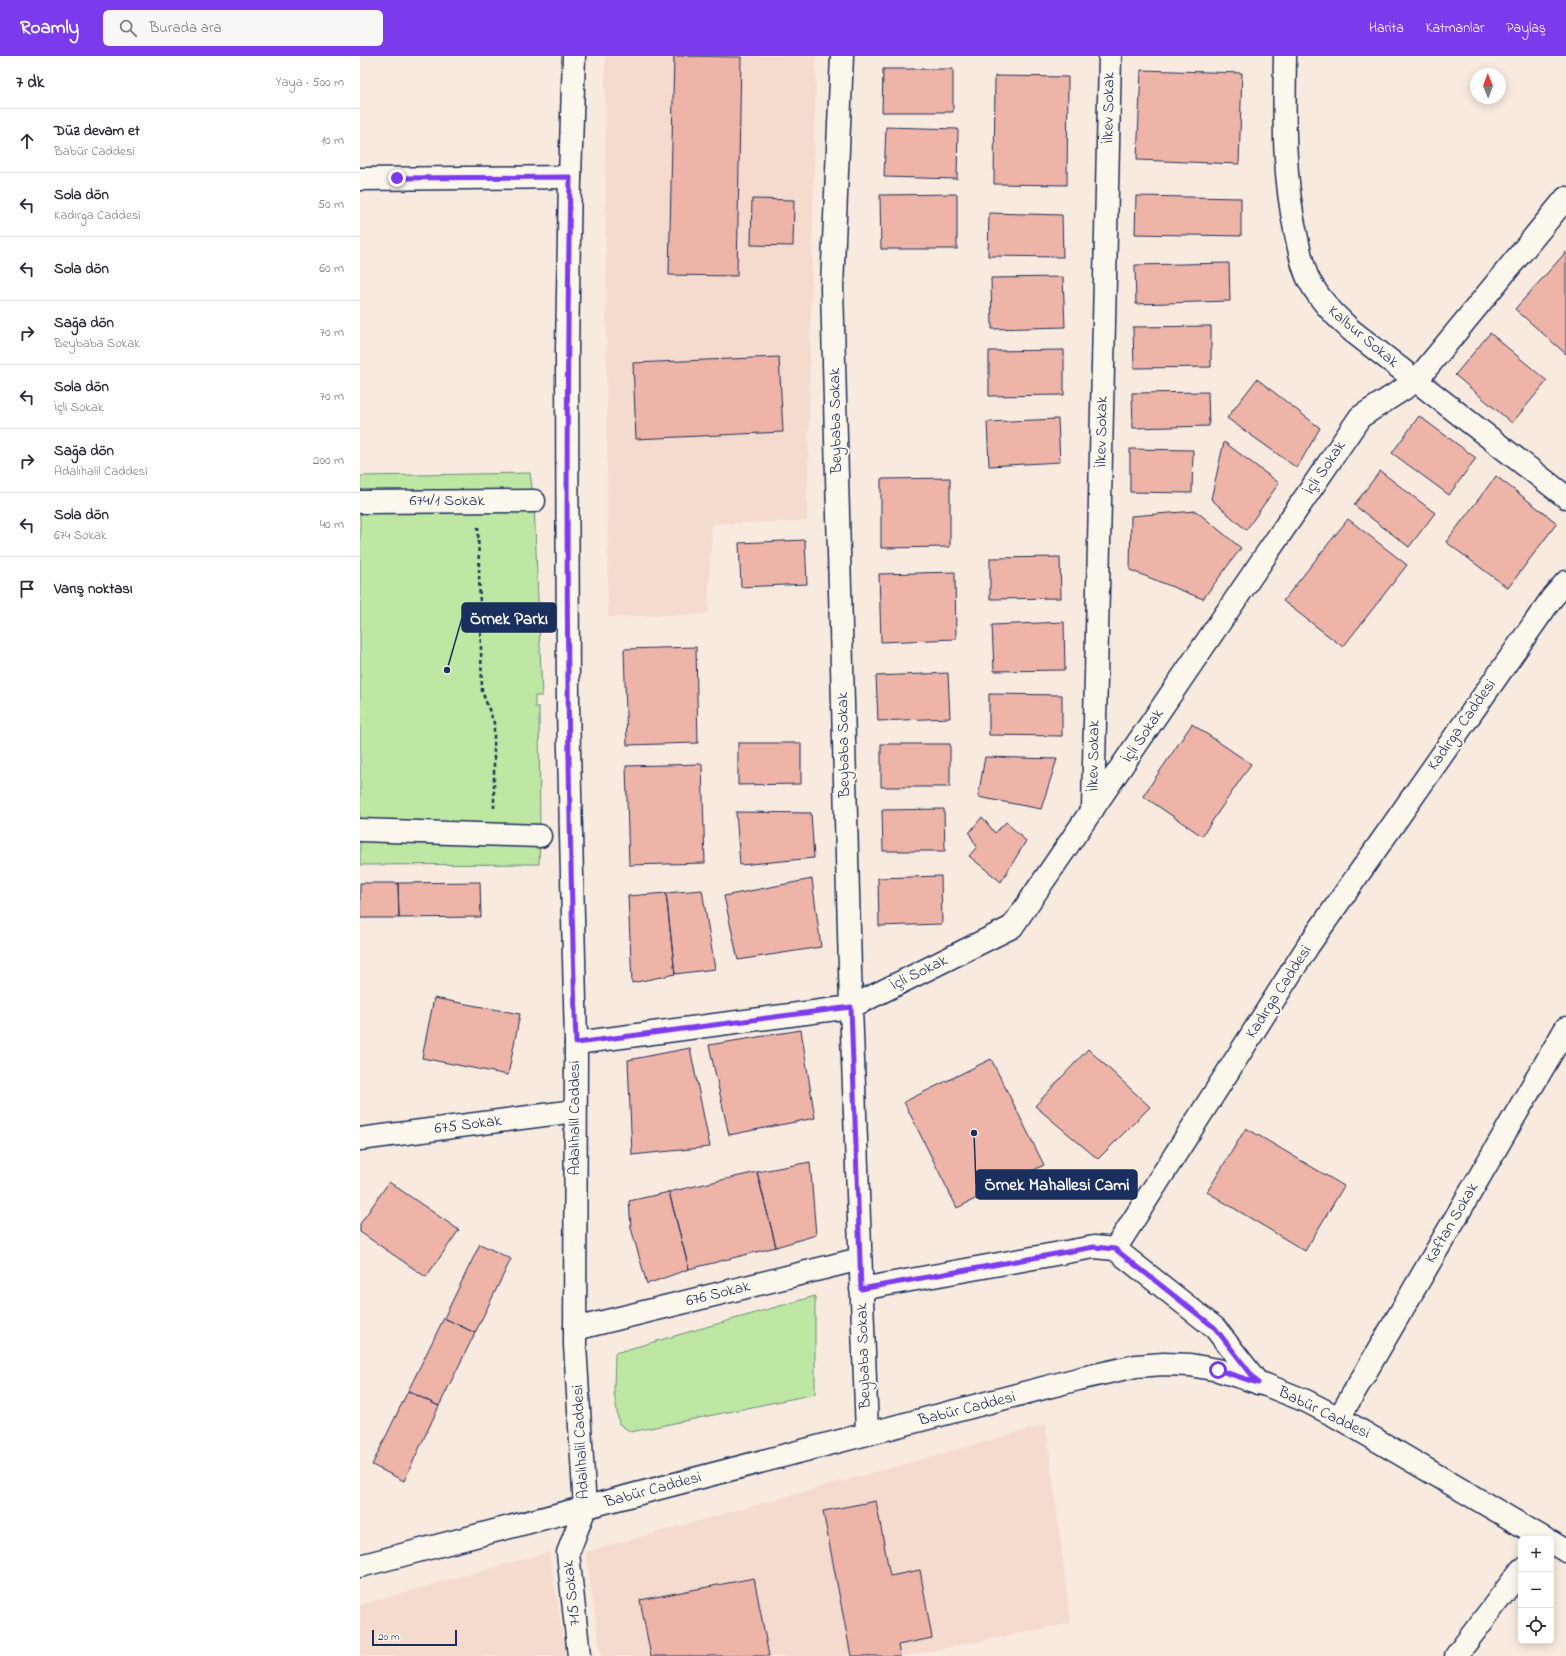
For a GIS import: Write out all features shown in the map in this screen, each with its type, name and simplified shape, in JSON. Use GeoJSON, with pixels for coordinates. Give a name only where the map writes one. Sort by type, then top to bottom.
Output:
{"type":"FeatureCollection","features":[{"type":"Feature","properties":{"kind":"street","name":"Adalıhalil Caddesi"},"geometry":{"type":"LineString","coordinates":[[574,56],[567,352],[568,708],[576,1043],[575,1329],[585,1508]]}},
{"type":"Feature","properties":{"kind":"street","name":"Beybaba Sokak"},"geometry":{"type":"LineString","coordinates":[[842,56],[832,287],[851,1007],[867,1434]]}},
{"type":"Feature","properties":{"kind":"street","name":"İlkev Sokak"},"geometry":{"type":"LineString","coordinates":[[1093,809],[1110,56]]}},
{"type":"Feature","properties":{"kind":"street","name":"Kalbur Sokak"},"geometry":{"type":"LineString","coordinates":[[1285,56],[1285,152],[1288,193],[1301,258],[1309,281],[1325,306],[1352,331],[1566,497]]}},
{"type":"Feature","properties":{"kind":"street"},"geometry":{"type":"LineString","coordinates":[[360,179],[570,177]]}},
{"type":"Feature","properties":{"kind":"street","name":"İçli Sokak"},"geometry":{"type":"LineString","coordinates":[[576,1043],[851,1007],[1012,927],[1360,417],[1416,381],[1566,198]]}},
{"type":"Feature","properties":{"kind":"street","name":"674/1 Sokak"},"geometry":{"type":"LineString","coordinates":[[360,502],[534,501]]}},
{"type":"Feature","properties":{"kind":"street","name":"Kadırga Caddesi"},"geometry":{"type":"LineString","coordinates":[[1115,1249],[1308,946],[1552,598],[1566,582]]}},
{"type":"Feature","properties":{"kind":"street"},"geometry":{"type":"LineString","coordinates":[[360,830],[540,836]]}},
{"type":"Feature","properties":{"kind":"street","name":"Kaftan Sokak"},"geometry":{"type":"LineString","coordinates":[[1339,1418],[1566,1028]]}},
{"type":"Feature","properties":{"kind":"street","name":"675 Sokak"},"geometry":{"type":"LineString","coordinates":[[360,1139],[575,1111]]}},
{"type":"Feature","properties":{"kind":"street"},"geometry":{"type":"LineString","coordinates":[[861,1289],[1094,1247],[1115,1249],[1215,1328],[1258,1383]]}},
{"type":"Feature","properties":{"kind":"street","name":"676 Sokak"},"geometry":{"type":"LineString","coordinates":[[575,1329],[860,1259]]}},
{"type":"Feature","properties":{"kind":"street","name":"Babür Caddesi"},"geometry":{"type":"LineString","coordinates":[[360,1566],[1034,1392],[1082,1378],[1136,1366],[1164,1364],[1190,1365],[1218,1370],[1306,1401],[1339,1418],[1540,1536]]}},
{"type":"Feature","properties":{"kind":"street","name":"715 Sokak"},"geometry":{"type":"LineString","coordinates":[[579,1656],[568,1553],[585,1508]]}},
{"type":"Feature","properties":{"kind":"street"},"geometry":{"type":"LineString","coordinates":[[1554,1544],[1566,1551]]}},
{"type":"Feature","properties":{"kind":"street"},"geometry":{"type":"LineString","coordinates":[[1456,1656],[1519,1572]]}},
{"type":"Feature","properties":{"kind":"path"},"geometry":{"type":"LineString","coordinates":[[478,501],[482,690],[494,723],[494,835]]}},
{"type":"Feature","properties":{"kind":"shaded area"},"geometry":{"type":"Polygon","coordinates":[[[605,56],[816,56],[807,521],[712,524],[708,614],[608,617],[605,56]]]}},
{"type":"Feature","properties":{"kind":"shaded area"},"geometry":{"type":"Polygon","coordinates":[[[1046,1425],[1071,1623],[904,1656],[601,1656],[586,1552],[1046,1425]]]}},
{"type":"Feature","properties":{"kind":"shaded area"},"geometry":{"type":"Polygon","coordinates":[[[549,1552],[566,1656],[360,1656],[360,1605],[549,1552]]]}},
{"type":"Feature","properties":{"kind":"green space"},"geometry":{"type":"Polygon","coordinates":[[[530,473],[534,501],[542,696],[535,696],[535,707],[539,707],[539,864],[360,865],[360,476],[530,473]]]}},
{"type":"Feature","properties":{"kind":"green space"},"geometry":{"type":"Polygon","coordinates":[[[815,1296],[815,1394],[631,1432],[619,1424],[614,1392],[615,1353],[815,1296]]]}},
{"type":"Feature","properties":{"kind":"building"},"geometry":{"type":"Polygon","coordinates":[[[674,56],[741,57],[737,276],[669,275],[674,56]]]}},
{"type":"Feature","properties":{"kind":"building"},"geometry":{"type":"Polygon","coordinates":[[[883,69],[953,69],[953,112],[882,112],[883,69]]]}},
{"type":"Feature","properties":{"kind":"building"},"geometry":{"type":"Polygon","coordinates":[[[1141,70],[1242,73],[1239,164],[1137,160],[1141,70]]]}},
{"type":"Feature","properties":{"kind":"building"},"geometry":{"type":"Polygon","coordinates":[[[995,76],[1068,77],[1067,185],[994,184],[995,76]]]}},
{"type":"Feature","properties":{"kind":"building"},"geometry":{"type":"Polygon","coordinates":[[[886,127],[958,129],[957,179],[884,177],[886,127]]]}},
{"type":"Feature","properties":{"kind":"building"},"geometry":{"type":"Polygon","coordinates":[[[957,194],[957,249],[881,249],[880,195],[957,194]]]}},
{"type":"Feature","properties":{"kind":"building"},"geometry":{"type":"Polygon","coordinates":[[[1136,196],[1241,198],[1241,236],[1135,234],[1136,196]]]}},
{"type":"Feature","properties":{"kind":"building"},"geometry":{"type":"Polygon","coordinates":[[[752,199],[794,200],[793,246],[751,245],[752,199]]]}},
{"type":"Feature","properties":{"kind":"building"},"geometry":{"type":"Polygon","coordinates":[[[989,213],[1062,215],[1063,257],[988,256],[989,213]]]}},
{"type":"Feature","properties":{"kind":"building"},"geometry":{"type":"Polygon","coordinates":[[[1566,252],[1566,354],[1515,309],[1566,252]]]}},
{"type":"Feature","properties":{"kind":"building"},"geometry":{"type":"Polygon","coordinates":[[[1229,263],[1230,301],[1136,304],[1135,265],[1229,263]]]}},
{"type":"Feature","properties":{"kind":"building"},"geometry":{"type":"Polygon","coordinates":[[[1063,277],[1065,327],[992,329],[991,278],[1063,277]]]}},
{"type":"Feature","properties":{"kind":"building"},"geometry":{"type":"Polygon","coordinates":[[[1211,326],[1211,367],[1134,368],[1133,327],[1211,326]]]}},
{"type":"Feature","properties":{"kind":"building"},"geometry":{"type":"Polygon","coordinates":[[[1490,333],[1547,381],[1512,423],[1455,375],[1490,333]]]}},
{"type":"Feature","properties":{"kind":"building"},"geometry":{"type":"Polygon","coordinates":[[[1064,350],[1064,395],[989,396],[989,351],[1064,350]]]}},
{"type":"Feature","properties":{"kind":"building"},"geometry":{"type":"Polygon","coordinates":[[[779,357],[783,432],[636,439],[633,363],[779,357]]]}},
{"type":"Feature","properties":{"kind":"building"},"geometry":{"type":"Polygon","coordinates":[[[1257,379],[1320,428],[1297,468],[1227,418],[1257,379]]]}},
{"type":"Feature","properties":{"kind":"building"},"geometry":{"type":"Polygon","coordinates":[[[1208,392],[1209,426],[1133,428],[1132,393],[1208,392]]]}},
{"type":"Feature","properties":{"kind":"building"},"geometry":{"type":"Polygon","coordinates":[[[1419,416],[1476,458],[1449,495],[1392,453],[1419,416]]]}},
{"type":"Feature","properties":{"kind":"building"},"geometry":{"type":"Polygon","coordinates":[[[1058,419],[1060,462],[989,466],[987,422],[1058,419]]]}},
{"type":"Feature","properties":{"kind":"building"},"geometry":{"type":"Polygon","coordinates":[[[1224,442],[1279,483],[1246,530],[1211,499],[1224,442]]]}},
{"type":"Feature","properties":{"kind":"building"},"geometry":{"type":"Polygon","coordinates":[[[1130,449],[1193,450],[1192,493],[1130,492],[1130,449]]]}},
{"type":"Feature","properties":{"kind":"building"},"geometry":{"type":"Polygon","coordinates":[[[1380,471],[1435,513],[1409,547],[1354,505],[1380,471]]]}},
{"type":"Feature","properties":{"kind":"building"},"geometry":{"type":"Polygon","coordinates":[[[1496,476],[1557,523],[1508,588],[1446,542],[1496,476]]]}},
{"type":"Feature","properties":{"kind":"building"},"geometry":{"type":"Polygon","coordinates":[[[950,478],[950,547],[881,548],[881,479],[950,478]]]}},
{"type":"Feature","properties":{"kind":"building"},"geometry":{"type":"Polygon","coordinates":[[[1196,511],[1241,548],[1203,599],[1130,570],[1131,516],[1196,511]]]}},
{"type":"Feature","properties":{"kind":"building"},"geometry":{"type":"Polygon","coordinates":[[[1348,519],[1407,565],[1343,647],[1283,601],[1348,519]]]}},
{"type":"Feature","properties":{"kind":"building"},"geometry":{"type":"Polygon","coordinates":[[[805,540],[807,584],[741,587],[739,543],[805,540]]]}},
{"type":"Feature","properties":{"kind":"building"},"geometry":{"type":"Polygon","coordinates":[[[1060,557],[1061,598],[990,599],[990,558],[1060,557]]]}},
{"type":"Feature","properties":{"kind":"building"},"geometry":{"type":"Polygon","coordinates":[[[955,572],[956,639],[881,642],[879,574],[955,572]]]}},
{"type":"Feature","properties":{"kind":"building"},"geometry":{"type":"Polygon","coordinates":[[[1064,622],[1065,670],[994,671],[992,625],[1064,622]]]}},
{"type":"Feature","properties":{"kind":"building"},"geometry":{"type":"Polygon","coordinates":[[[696,647],[698,743],[627,745],[624,649],[696,647]]]}},
{"type":"Feature","properties":{"kind":"building"},"geometry":{"type":"Polygon","coordinates":[[[948,673],[950,718],[878,721],[876,676],[948,673]]]}},
{"type":"Feature","properties":{"kind":"building"},"geometry":{"type":"Polygon","coordinates":[[[989,694],[1062,695],[1062,736],[989,735],[989,694]]]}},
{"type":"Feature","properties":{"kind":"building"},"geometry":{"type":"Polygon","coordinates":[[[1192,724],[1251,764],[1202,836],[1143,796],[1192,724]]]}},
{"type":"Feature","properties":{"kind":"building"},"geometry":{"type":"Polygon","coordinates":[[[738,743],[801,743],[801,784],[738,785],[738,743]]]}},
{"type":"Feature","properties":{"kind":"building"},"geometry":{"type":"Polygon","coordinates":[[[881,744],[950,744],[950,787],[881,787],[881,744]]]}},
{"type":"Feature","properties":{"kind":"building"},"geometry":{"type":"Polygon","coordinates":[[[985,757],[1057,759],[1041,809],[978,797],[985,757]]]}},
{"type":"Feature","properties":{"kind":"building"},"geometry":{"type":"Polygon","coordinates":[[[702,764],[705,863],[629,865],[626,766],[702,764]]]}},
{"type":"Feature","properties":{"kind":"building"},"geometry":{"type":"Polygon","coordinates":[[[944,809],[945,851],[883,851],[882,810],[944,809]]]}},
{"type":"Feature","properties":{"kind":"building"},"geometry":{"type":"Polygon","coordinates":[[[736,812],[811,813],[814,858],[740,865],[736,812]]]}},
{"type":"Feature","properties":{"kind":"building"},"geometry":{"type":"Polygon","coordinates":[[[982,817],[995,833],[1006,822],[1026,841],[1001,882],[969,856],[977,847],[969,833],[982,817]]]}},
{"type":"Feature","properties":{"kind":"building"},"geometry":{"type":"Polygon","coordinates":[[[941,876],[942,924],[879,926],[878,878],[941,876]]]}},
{"type":"Feature","properties":{"kind":"building"},"geometry":{"type":"Polygon","coordinates":[[[812,879],[821,947],[738,960],[724,896],[812,879]]]}},
{"type":"Feature","properties":{"kind":"building"},"geometry":{"type":"Polygon","coordinates":[[[480,882],[481,917],[399,918],[398,883],[480,882]]]}},
{"type":"Feature","properties":{"kind":"building"},"geometry":{"type":"Polygon","coordinates":[[[360,883],[398,883],[399,918],[360,918],[360,883]]]}},
{"type":"Feature","properties":{"kind":"building"},"geometry":{"type":"Polygon","coordinates":[[[702,890],[715,969],[675,974],[666,893],[702,890]]]}},
{"type":"Feature","properties":{"kind":"building"},"geometry":{"type":"Polygon","coordinates":[[[666,893],[675,974],[632,983],[628,896],[666,893]]]}},
{"type":"Feature","properties":{"kind":"building"},"geometry":{"type":"Polygon","coordinates":[[[434,998],[520,1014],[508,1075],[422,1058],[434,998]]]}},
{"type":"Feature","properties":{"kind":"building"},"geometry":{"type":"Polygon","coordinates":[[[801,1030],[815,1118],[729,1135],[709,1045],[801,1030]]]}},
{"type":"Feature","properties":{"kind":"building"},"geometry":{"type":"Polygon","coordinates":[[[690,1048],[710,1147],[632,1155],[628,1060],[690,1048]]]}},
{"type":"Feature","properties":{"kind":"building"},"geometry":{"type":"Polygon","coordinates":[[[1088,1049],[1150,1107],[1098,1159],[1035,1106],[1088,1049]]]}},
{"type":"Feature","properties":{"kind":"building"},"geometry":{"type":"Polygon","coordinates":[[[991,1059],[1044,1165],[957,1208],[904,1102],[991,1059]]]}},
{"type":"Feature","properties":{"kind":"building"},"geometry":{"type":"Polygon","coordinates":[[[1246,1128],[1344,1186],[1305,1251],[1207,1192],[1246,1128]]]}},
{"type":"Feature","properties":{"kind":"building"},"geometry":{"type":"Polygon","coordinates":[[[810,1162],[816,1235],[776,1247],[757,1172],[810,1162]]]}},
{"type":"Feature","properties":{"kind":"building"},"geometry":{"type":"Polygon","coordinates":[[[757,1172],[776,1247],[689,1269],[669,1192],[757,1172]]]}},
{"type":"Feature","properties":{"kind":"building"},"geometry":{"type":"Polygon","coordinates":[[[389,1182],[459,1230],[426,1277],[360,1232],[360,1224],[389,1182]]]}},
{"type":"Feature","properties":{"kind":"building"},"geometry":{"type":"Polygon","coordinates":[[[669,1192],[689,1269],[647,1284],[631,1228],[629,1201],[669,1192]]]}},
{"type":"Feature","properties":{"kind":"building"},"geometry":{"type":"Polygon","coordinates":[[[480,1244],[511,1259],[475,1333],[444,1318],[480,1244]]]}},
{"type":"Feature","properties":{"kind":"building"},"geometry":{"type":"Polygon","coordinates":[[[444,1318],[475,1333],[439,1406],[408,1391],[444,1318]]]}},
{"type":"Feature","properties":{"kind":"building"},"geometry":{"type":"Polygon","coordinates":[[[408,1391],[439,1406],[404,1481],[372,1465],[408,1391]]]}},
{"type":"Feature","properties":{"kind":"building"},"geometry":{"type":"Polygon","coordinates":[[[876,1501],[890,1576],[920,1570],[932,1638],[898,1645],[900,1656],[851,1656],[823,1511],[876,1501]]]}},
{"type":"Feature","properties":{"kind":"building"},"geometry":{"type":"Polygon","coordinates":[[[754,1578],[769,1656],[651,1656],[640,1600],[754,1578]]]}},
{"type":"Feature","properties":{"kind":"place","name":"Örnek Parkı"},"geometry":{"type":"Point","coordinates":[447,670]}},
{"type":"Feature","properties":{"kind":"place","name":"Örnek Mahallesi Cami"},"geometry":{"type":"Point","coordinates":[974,1133]}},
{"type":"Feature","properties":{"kind":"route"},"geometry":{"type":"LineString","coordinates":[[397,178],[570,177],[567,352],[568,708],[576,1043],[851,1007],[861,1289],[1094,1247],[1115,1249],[1215,1328],[1258,1383],[1218,1370]]}}]}
